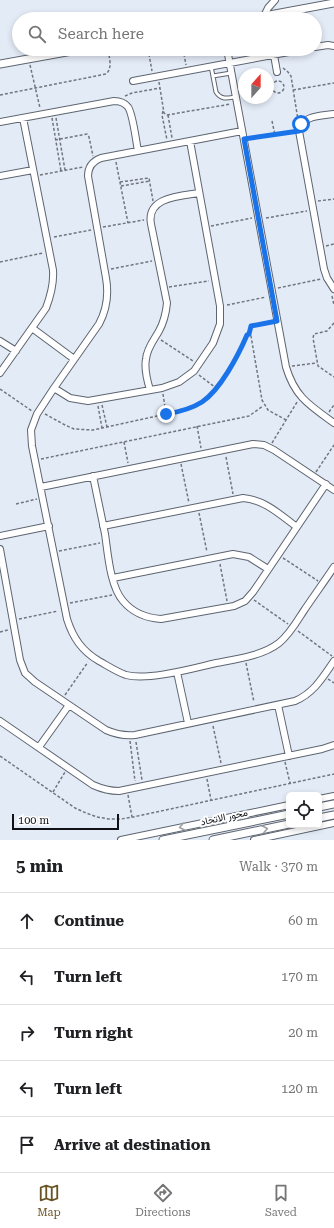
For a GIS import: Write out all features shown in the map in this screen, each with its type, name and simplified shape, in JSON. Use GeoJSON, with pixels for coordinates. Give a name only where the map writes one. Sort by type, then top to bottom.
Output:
{"type":"FeatureCollection","features":[{"type":"Feature","properties":{"kind":"street"},"geometry":{"type":"LineString","coordinates":[[266,12],[275,0]]}},
{"type":"Feature","properties":{"kind":"street"},"geometry":{"type":"LineString","coordinates":[[286,12],[334,3]]}},
{"type":"Feature","properties":{"kind":"street"},"geometry":{"type":"LineString","coordinates":[[322,45],[328,44],[334,46]]}},
{"type":"Feature","properties":{"kind":"street"},"geometry":{"type":"LineString","coordinates":[[0,64],[45,56]]}},
{"type":"Feature","properties":{"kind":"street"},"geometry":{"type":"LineString","coordinates":[[228,56],[286,367],[289,377],[300,396],[308,404],[334,423]]}},
{"type":"Feature","properties":{"kind":"street"},"geometry":{"type":"LineString","coordinates":[[133,81],[268,56]]}},
{"type":"Feature","properties":{"kind":"street"},"geometry":{"type":"LineString","coordinates":[[274,56],[276,69]]}},
{"type":"Feature","properties":{"kind":"street"},"geometry":{"type":"LineString","coordinates":[[0,122],[114,100],[119,101],[130,110],[138,151]]}},
{"type":"Feature","properties":{"kind":"street"},"geometry":{"type":"LineString","coordinates":[[334,114],[306,119],[299,129],[324,268],[327,278],[334,289]]}},
{"type":"Feature","properties":{"kind":"street"},"geometry":{"type":"LineString","coordinates":[[0,373],[46,308],[52,289],[53,270],[23,118]]}},
{"type":"Feature","properties":{"kind":"street"},"geometry":{"type":"LineString","coordinates":[[242,131],[101,158],[92,164],[88,176],[105,270],[108,290],[107,302],[99,324],[38,412],[31,430],[35,460],[65,606],[71,630],[83,649],[117,671],[138,677],[177,672],[264,652],[280,642],[290,632],[334,567]]}},
{"type":"Feature","properties":{"kind":"street"},"geometry":{"type":"LineString","coordinates":[[54,388],[74,399],[88,401],[162,388],[179,382],[194,371],[213,343],[220,324],[220,306],[190,141]]}},
{"type":"Feature","properties":{"kind":"street"},"geometry":{"type":"LineString","coordinates":[[0,176],[34,173]]}},
{"type":"Feature","properties":{"kind":"street"},"geometry":{"type":"LineString","coordinates":[[150,390],[145,367],[146,358],[148,349],[164,321],[167,303],[150,219],[152,210],[164,200],[199,193]]}},
{"type":"Feature","properties":{"kind":"street"},"geometry":{"type":"LineString","coordinates":[[32,328],[74,359]]}},
{"type":"Feature","properties":{"kind":"street"},"geometry":{"type":"LineString","coordinates":[[0,341],[16,351]]}},
{"type":"Feature","properties":{"kind":"street"},"geometry":{"type":"LineString","coordinates":[[41,487],[253,444],[270,447],[334,490]]}},
{"type":"Feature","properties":{"kind":"street"},"geometry":{"type":"LineString","coordinates":[[93,476],[113,578],[118,594],[129,608],[152,619],[170,619],[240,604],[249,597],[326,484]]}},
{"type":"Feature","properties":{"kind":"street"},"geometry":{"type":"LineString","coordinates":[[103,526],[234,499],[252,499],[269,506],[297,527]]}},
{"type":"Feature","properties":{"kind":"street"},"geometry":{"type":"LineString","coordinates":[[0,536],[49,526]]}},
{"type":"Feature","properties":{"kind":"street"},"geometry":{"type":"LineString","coordinates":[[0,549],[20,660],[25,673],[35,682],[106,730],[118,734],[132,735],[296,701],[314,689],[334,661]]}},
{"type":"Feature","properties":{"kind":"street"},"geometry":{"type":"LineString","coordinates":[[113,578],[233,554],[249,557],[268,569]]}},
{"type":"Feature","properties":{"kind":"street"},"geometry":{"type":"LineString","coordinates":[[177,672],[188,723]]}},
{"type":"Feature","properties":{"kind":"street"},"geometry":{"type":"LineString","coordinates":[[39,747],[69,705]]}},
{"type":"Feature","properties":{"kind":"street"},"geometry":{"type":"LineString","coordinates":[[278,705],[286,756]]}},
{"type":"Feature","properties":{"kind":"street"},"geometry":{"type":"LineString","coordinates":[[0,721],[99,788],[113,791],[322,749],[334,745]]}},
{"type":"Feature","properties":{"kind":"street"},"geometry":{"type":"LineString","coordinates":[[322,798],[334,796]]}},
{"type":"Feature","properties":{"kind":"street"},"geometry":{"type":"LineString","coordinates":[[322,807],[334,804]]}},
{"type":"Feature","properties":{"kind":"street"},"geometry":{"type":"LineString","coordinates":[[120,840],[286,806]]}},
{"type":"Feature","properties":{"kind":"street","name":"محور الاتحاد"},"geometry":{"type":"LineString","coordinates":[[163,840],[286,815]]}},
{"type":"Feature","properties":{"kind":"street"},"geometry":{"type":"LineString","coordinates":[[322,817],[334,815]]}},
{"type":"Feature","properties":{"kind":"street"},"geometry":{"type":"LineString","coordinates":[[254,840],[334,823]]}},
{"type":"Feature","properties":{"kind":"street","name":"محور الاتحاد"},"geometry":{"type":"LineString","coordinates":[[213,840],[286,825]]}},
{"type":"Feature","properties":{"kind":"lane"},"geometry":{"type":"LineString","coordinates":[[211,66],[216,92],[218,95],[236,100]]}},
{"type":"Feature","properties":{"kind":"lane"},"geometry":{"type":"LineString","coordinates":[[213,76],[231,73]]}},
{"type":"Feature","properties":{"kind":"path"},"geometry":{"type":"LineString","coordinates":[[0,95],[106,74],[109,71],[110,66],[109,56]]}},
{"type":"Feature","properties":{"kind":"path"},"geometry":{"type":"LineString","coordinates":[[150,56],[160,88],[163,111],[162,115],[171,145]]}},
{"type":"Feature","properties":{"kind":"path"},"geometry":{"type":"LineString","coordinates":[[184,56],[187,71]]}},
{"type":"Feature","properties":{"kind":"path"},"geometry":{"type":"LineString","coordinates":[[29,59],[41,114]]}},
{"type":"Feature","properties":{"kind":"path"},"geometry":{"type":"LineString","coordinates":[[244,139],[275,135],[299,129],[291,76],[280,66],[276,69]]}},
{"type":"Feature","properties":{"kind":"path"},"geometry":{"type":"LineString","coordinates":[[277,81],[282,82],[284,86],[280,93],[275,92],[272,88],[273,83],[277,81]]}},
{"type":"Feature","properties":{"kind":"path"},"geometry":{"type":"LineString","coordinates":[[293,90],[334,83]]}},
{"type":"Feature","properties":{"kind":"path"},"geometry":{"type":"LineString","coordinates":[[119,101],[132,93],[160,88]]}},
{"type":"Feature","properties":{"kind":"path"},"geometry":{"type":"LineString","coordinates":[[168,115],[236,100]]}},
{"type":"Feature","properties":{"kind":"path"},"geometry":{"type":"LineString","coordinates":[[163,111],[168,115],[171,145]]}},
{"type":"Feature","properties":{"kind":"path"},"geometry":{"type":"LineString","coordinates":[[53,112],[58,128],[65,170]]}},
{"type":"Feature","properties":{"kind":"path"},"geometry":{"type":"LineString","coordinates":[[53,112],[55,140],[61,171]]}},
{"type":"Feature","properties":{"kind":"path"},"geometry":{"type":"LineString","coordinates":[[272,121],[275,135]]}},
{"type":"Feature","properties":{"kind":"path"},"geometry":{"type":"LineString","coordinates":[[54,129],[58,128]]}},
{"type":"Feature","properties":{"kind":"path"},"geometry":{"type":"LineString","coordinates":[[34,173],[61,171],[92,164],[89,137],[87,134],[55,140]]}},
{"type":"Feature","properties":{"kind":"path"},"geometry":{"type":"LineString","coordinates":[[115,156],[128,223]]}},
{"type":"Feature","properties":{"kind":"path"},"geometry":{"type":"LineString","coordinates":[[120,182],[148,178],[150,181],[154,207]]}},
{"type":"Feature","properties":{"kind":"path"},"geometry":{"type":"LineString","coordinates":[[121,186],[150,181]]}},
{"type":"Feature","properties":{"kind":"path"},"geometry":{"type":"LineString","coordinates":[[312,202],[334,199]]}},
{"type":"Feature","properties":{"kind":"path"},"geometry":{"type":"LineString","coordinates":[[205,227],[313,210]]}},
{"type":"Feature","properties":{"kind":"path"},"geometry":{"type":"LineString","coordinates":[[0,262],[49,252]]}},
{"type":"Feature","properties":{"kind":"path"},"geometry":{"type":"LineString","coordinates":[[105,270],[158,260]]}},
{"type":"Feature","properties":{"kind":"path"},"geometry":{"type":"LineString","coordinates":[[220,306],[327,278]]}},
{"type":"Feature","properties":{"kind":"path"},"geometry":{"type":"LineString","coordinates":[[164,288],[215,280]]}},
{"type":"Feature","properties":{"kind":"path"},"geometry":{"type":"LineString","coordinates":[[0,389],[38,412],[74,429],[83,430],[102,428],[189,409],[202,402],[216,388],[240,350],[253,325],[277,321]]}},
{"type":"Feature","properties":{"kind":"path"},"geometry":{"type":"LineString","coordinates":[[334,323],[327,331],[316,333],[313,336],[317,363],[334,378]]}},
{"type":"Feature","properties":{"kind":"path"},"geometry":{"type":"LineString","coordinates":[[249,334],[251,336],[264,405],[268,410],[286,420]]}},
{"type":"Feature","properties":{"kind":"path"},"geometry":{"type":"LineString","coordinates":[[156,336],[198,364]]}},
{"type":"Feature","properties":{"kind":"path"},"geometry":{"type":"LineString","coordinates":[[286,367],[317,363]]}},
{"type":"Feature","properties":{"kind":"path"},"geometry":{"type":"LineString","coordinates":[[194,371],[216,388]]}},
{"type":"Feature","properties":{"kind":"path"},"geometry":{"type":"LineString","coordinates":[[162,388],[166,414]]}},
{"type":"Feature","properties":{"kind":"path"},"geometry":{"type":"LineString","coordinates":[[270,447],[300,396]]}},
{"type":"Feature","properties":{"kind":"path"},"geometry":{"type":"LineString","coordinates":[[99,400],[102,428]]}},
{"type":"Feature","properties":{"kind":"path"},"geometry":{"type":"LineString","coordinates":[[99,400],[107,427]]}},
{"type":"Feature","properties":{"kind":"path"},"geometry":{"type":"LineString","coordinates":[[35,460],[250,416],[264,405]]}},
{"type":"Feature","properties":{"kind":"path"},"geometry":{"type":"LineString","coordinates":[[325,417],[334,405]]}},
{"type":"Feature","properties":{"kind":"path"},"geometry":{"type":"LineString","coordinates":[[197,426],[203,453]]}},
{"type":"Feature","properties":{"kind":"path"},"geometry":{"type":"LineString","coordinates":[[124,442],[129,469]]}},
{"type":"Feature","properties":{"kind":"path"},"geometry":{"type":"LineString","coordinates":[[313,476],[334,445]]}},
{"type":"Feature","properties":{"kind":"path"},"geometry":{"type":"LineString","coordinates":[[225,449],[234,499]]}},
{"type":"Feature","properties":{"kind":"path"},"geometry":{"type":"LineString","coordinates":[[180,458],[190,508]]}},
{"type":"Feature","properties":{"kind":"path"},"geometry":{"type":"LineString","coordinates":[[16,504],[43,498]]}},
{"type":"Feature","properties":{"kind":"path"},"geometry":{"type":"LineString","coordinates":[[197,507],[208,558]]}},
{"type":"Feature","properties":{"kind":"path"},"geometry":{"type":"LineString","coordinates":[[54,552],[106,541]]}},
{"type":"Feature","properties":{"kind":"path"},"geometry":{"type":"LineString","coordinates":[[278,554],[322,584]]}},
{"type":"Feature","properties":{"kind":"path"},"geometry":{"type":"LineString","coordinates":[[218,556],[228,607]]}},
{"type":"Feature","properties":{"kind":"path"},"geometry":{"type":"LineString","coordinates":[[13,621],[65,606],[118,594]]}},
{"type":"Feature","properties":{"kind":"path"},"geometry":{"type":"LineString","coordinates":[[62,700],[92,656]]}},
{"type":"Feature","properties":{"kind":"path"},"geometry":{"type":"LineString","coordinates":[[245,657],[255,709]]}},
{"type":"Feature","properties":{"kind":"path"},"geometry":{"type":"LineString","coordinates":[[211,718],[222,769]]}},
{"type":"Feature","properties":{"kind":"path"},"geometry":{"type":"LineString","coordinates":[[132,735],[139,761],[143,786]]}},
{"type":"Feature","properties":{"kind":"path"},"geometry":{"type":"LineString","coordinates":[[132,735],[136,787]]}},
{"type":"Feature","properties":{"kind":"path"},"geometry":{"type":"LineString","coordinates":[[0,756],[75,808],[97,817],[121,819],[334,774]]}},
{"type":"Feature","properties":{"kind":"path"},"geometry":{"type":"LineString","coordinates":[[286,756],[290,783]]}},
{"type":"Feature","properties":{"kind":"path"},"geometry":{"type":"LineString","coordinates":[[133,762],[139,761]]}},
{"type":"Feature","properties":{"kind":"path"},"geometry":{"type":"LineString","coordinates":[[53,792],[68,767]]}},
{"type":"Feature","properties":{"kind":"path"},"geometry":{"type":"LineString","coordinates":[[205,773],[212,800]]}},
{"type":"Feature","properties":{"kind":"path"},"geometry":{"type":"LineString","coordinates":[[127,789],[133,817]]}},
{"type":"Feature","properties":{"kind":"route"},"geometry":{"type":"LineString","coordinates":[[166,414],[189,409],[202,402],[214,392],[243,346],[251,326],[277,321],[244,139],[299,131],[301,124]]}}]}
